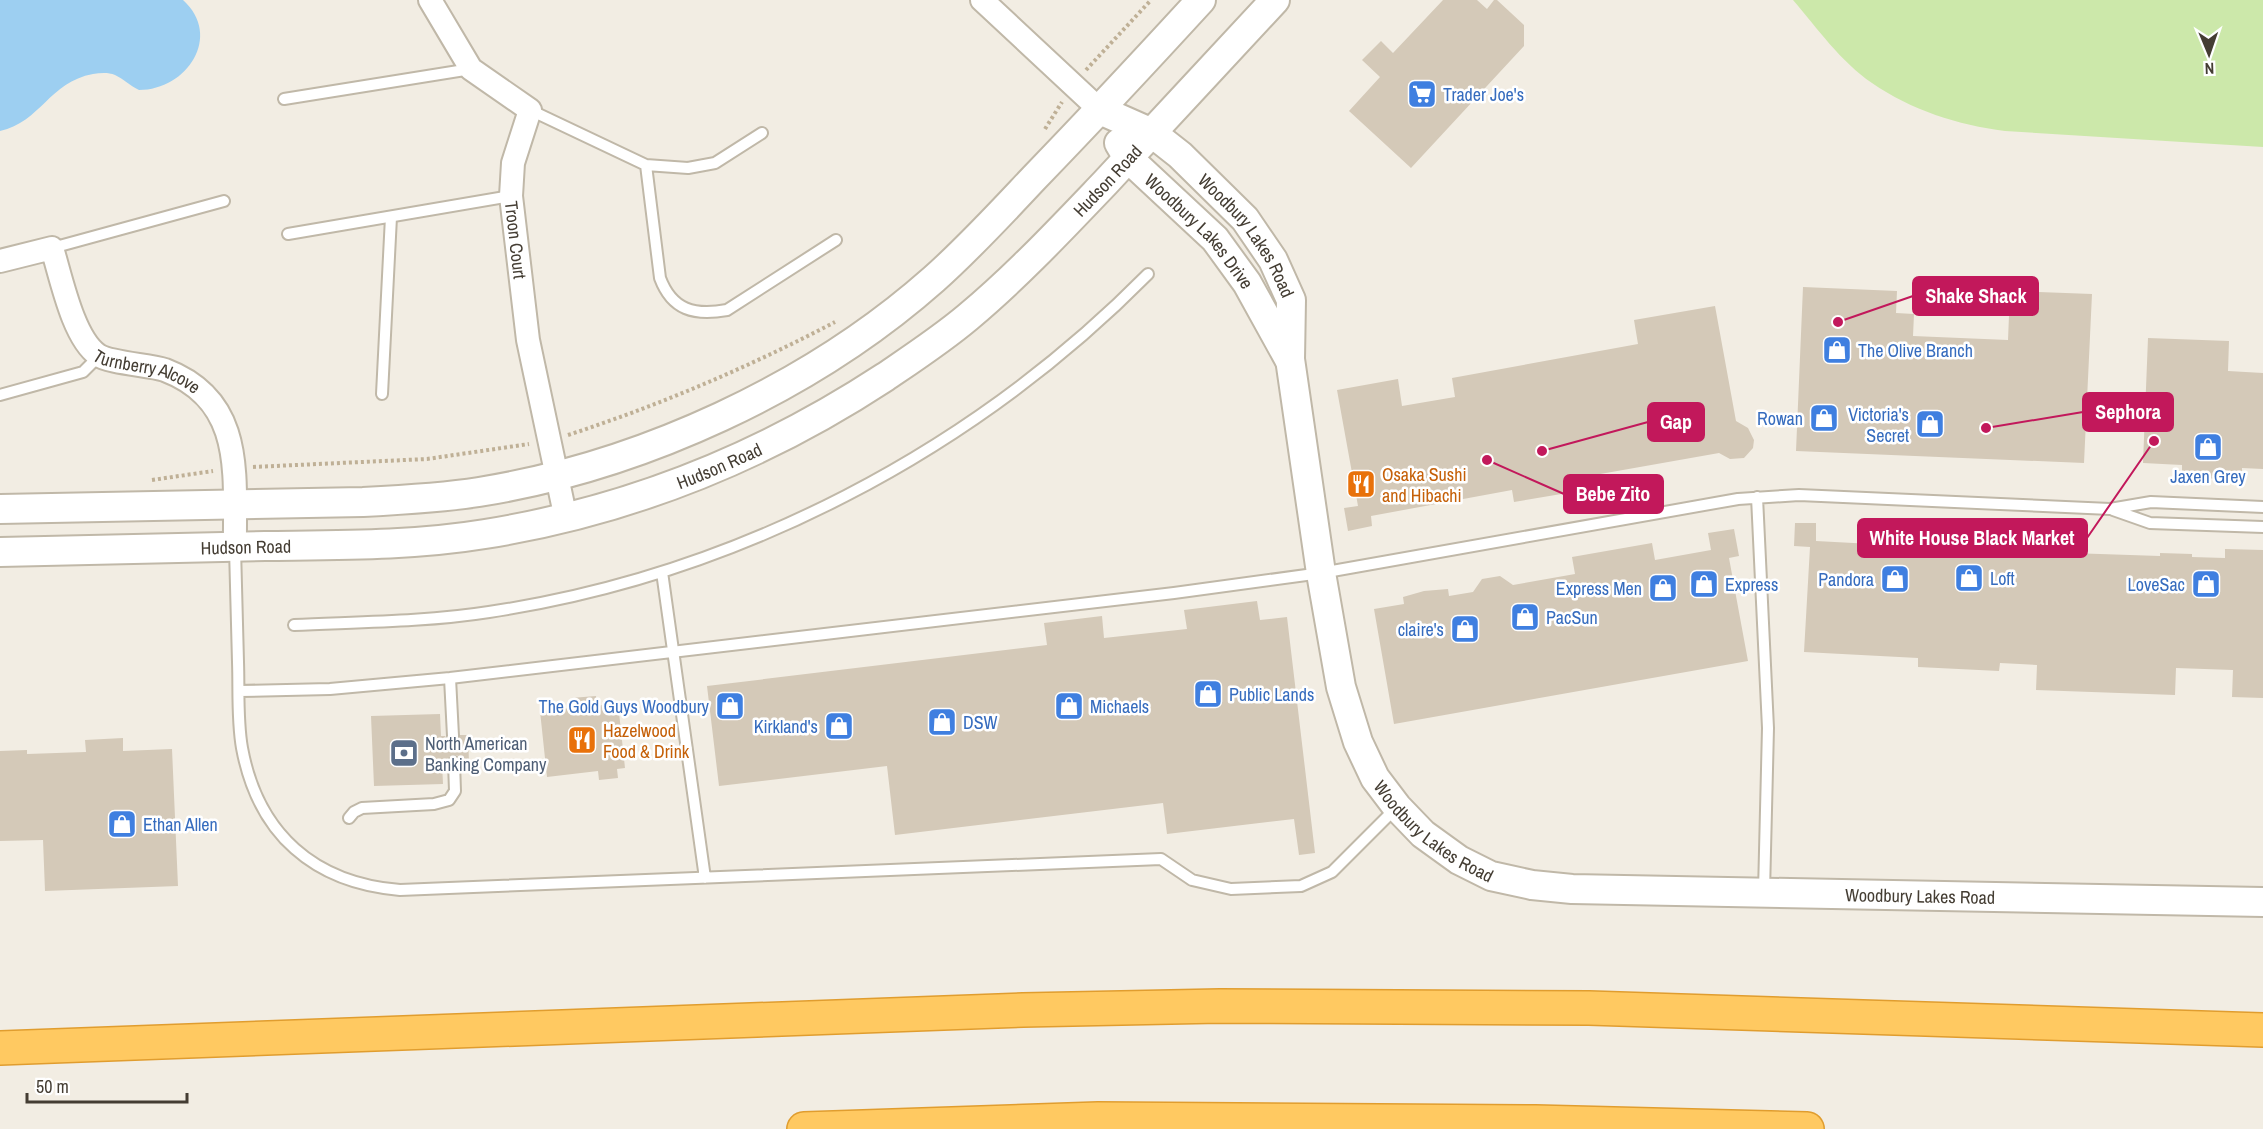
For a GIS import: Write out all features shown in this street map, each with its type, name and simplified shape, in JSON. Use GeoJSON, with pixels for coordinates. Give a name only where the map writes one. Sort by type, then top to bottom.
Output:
{"type":"FeatureCollection","features":[{"type":"Feature","properties":{"kind":"highway"},"geometry":{"type":"LineString","coordinates":[[0,1048],[956,1012],[1220,1006],[1589,1008],[2263,1030]]}},
{"type":"Feature","properties":{"kind":"highway"},"geometry":{"type":"LineString","coordinates":[[804,1129],[1098,1119],[1536,1122],[1807,1129]]}},
{"type":"Feature","properties":{"kind":"street"},"geometry":{"type":"LineString","coordinates":[[430,0],[471,69],[530,110]]}},
{"type":"Feature","properties":{"kind":"street"},"geometry":{"type":"LineString","coordinates":[[982,0],[1100,110]]}},
{"type":"Feature","properties":{"kind":"street"},"geometry":{"type":"LineString","coordinates":[[0,509],[415,499],[479,492],[557,475],[627,455],[671,439],[726,415],[832,355],[933,280],[981,234],[1100,110],[1201,0]]}},
{"type":"Feature","properties":{"kind":"street","name":"Hudson Road"},"geometry":{"type":"LineString","coordinates":[[0,552],[372,544],[483,535],[566,519],[630,501],[744,456],[799,429],[855,396],[913,358],[967,318],[1020,270],[1152,133],[1275,0]]}},
{"type":"Feature","properties":{"kind":"street","name":"Troon Court"},"geometry":{"type":"LineString","coordinates":[[530,110],[513,163],[511,196],[528,340],[566,519]]}},
{"type":"Feature","properties":{"kind":"street","name":"Woodbury Lakes Road"},"geometry":{"type":"LineString","coordinates":[[1100,110],[1152,133],[1180,155],[1245,219],[1273,260],[1291,300],[1290,359],[1321,573],[1348,715],[1375,778],[1397,807],[1423,834],[1459,860],[1491,876],[1522,883],[1572,889],[2263,902]]}},
{"type":"Feature","properties":{"kind":"street","name":"Woodbury Lakes Drive"},"geometry":{"type":"LineString","coordinates":[[1100,110],[1128,158],[1215,239],[1247,283],[1290,359]]}},
{"type":"Feature","properties":{"kind":"street"},"geometry":{"type":"LineString","coordinates":[[0,261],[52,248]]}},
{"type":"Feature","properties":{"kind":"street","name":"Turnberry Alcove"},"geometry":{"type":"LineString","coordinates":[[52,248],[79,333],[99,356],[165,370],[192,385],[215,405],[228,431],[234,468],[235,547]]}},
{"type":"Feature","properties":{"kind":"lane"},"geometry":{"type":"LineString","coordinates":[[284,99],[471,69]]}},
{"type":"Feature","properties":{"kind":"lane"},"geometry":{"type":"LineString","coordinates":[[530,110],[646,165],[688,168],[715,163],[762,133]]}},
{"type":"Feature","properties":{"kind":"lane"},"geometry":{"type":"LineString","coordinates":[[646,165],[660,278],[665,291],[681,307],[706,314],[727,310],[836,240]]}},
{"type":"Feature","properties":{"kind":"lane"},"geometry":{"type":"LineString","coordinates":[[288,234],[511,196]]}},
{"type":"Feature","properties":{"kind":"lane"},"geometry":{"type":"LineString","coordinates":[[52,248],[224,201]]}},
{"type":"Feature","properties":{"kind":"lane"},"geometry":{"type":"LineString","coordinates":[[382,394],[391,217]]}},
{"type":"Feature","properties":{"kind":"lane"},"geometry":{"type":"LineString","coordinates":[[294,625],[430,619],[488,612],[605,589],[722,551],[840,498],[898,467],[1014,392],[1067,350],[1148,274]]}},
{"type":"Feature","properties":{"kind":"lane"},"geometry":{"type":"LineString","coordinates":[[0,395],[83,372],[99,356]]}},
{"type":"Feature","properties":{"kind":"lane"},"geometry":{"type":"LineString","coordinates":[[239,691],[330,689],[450,678],[1321,573],[1757,497],[1799,495],[2110,509],[2151,502],[2263,507]]}},
{"type":"Feature","properties":{"kind":"lane"},"geometry":{"type":"LineString","coordinates":[[1757,497],[1768,728],[1764,892]]}},
{"type":"Feature","properties":{"kind":"lane"},"geometry":{"type":"LineString","coordinates":[[2110,509],[2150,523],[2263,527]]}},
{"type":"Feature","properties":{"kind":"lane"},"geometry":{"type":"LineString","coordinates":[[235,547],[242,747],[252,784],[266,816],[286,841],[310,861],[345,880],[374,888],[400,890],[1161,859],[1192,880],[1231,889],[1301,886],[1332,872],[1397,807]]}},
{"type":"Feature","properties":{"kind":"lane"},"geometry":{"type":"LineString","coordinates":[[662,572],[705,878]]}},
{"type":"Feature","properties":{"kind":"lane"},"geometry":{"type":"LineString","coordinates":[[450,678],[453,735]]}},
{"type":"Feature","properties":{"kind":"lane"},"geometry":{"type":"LineString","coordinates":[[349,818],[362,808],[434,804],[449,800],[455,791],[454,762]]}},
{"type":"Feature","properties":{"kind":"path"},"geometry":{"type":"LineString","coordinates":[[1037,136],[1045,128],[1072,85],[1151,0]]}},
{"type":"Feature","properties":{"kind":"path"},"geometry":{"type":"LineString","coordinates":[[151,480],[234,468],[427,459],[549,441],[662,402],[793,344],[839,319]]}},
{"type":"Feature","properties":{"kind":"green space"},"geometry":{"type":"Polygon","coordinates":[[[1793,0],[2263,0],[2263,147],[2005,131],[1970,125],[1936,115],[1887,93],[1861,75],[1830,44],[1793,0]]]}},
{"type":"Feature","properties":{"kind":"water"},"geometry":{"type":"Polygon","coordinates":[[[0,0],[183,0],[195,14],[200,29],[199,44],[194,58],[185,71],[172,81],[156,88],[139,90],[112,74],[93,74],[78,78],[55,93],[26,119],[0,131],[0,0]]]}},
{"type":"Feature","properties":{"kind":"building","name":"Trader Joe's"},"geometry":{"type":"Polygon","coordinates":[[[1443,0],[1477,0],[1487,9],[1494,0],[1497,0],[1524,25],[1524,46],[1411,168],[1349,111],[1380,77],[1362,60],[1381,41],[1393,53],[1443,0]]]}},
{"type":"Feature","properties":{"kind":"building"},"geometry":{"type":"Polygon","coordinates":[[[1803,287],[1897,291],[1896,313],[1914,314],[1913,336],[2008,340],[2010,291],[2092,294],[2084,463],[1796,451],[1803,287]]]}},
{"type":"Feature","properties":{"kind":"building"},"geometry":{"type":"Polygon","coordinates":[[[1715,306],[1736,421],[1748,428],[1754,440],[1753,448],[1744,458],[1730,459],[1719,453],[1589,476],[1591,489],[1514,502],[1512,490],[1371,516],[1372,526],[1348,531],[1344,508],[1358,506],[1337,390],[1398,379],[1402,406],[1455,397],[1452,378],[1638,344],[1634,320],[1715,306]]]}},
{"type":"Feature","properties":{"kind":"building"},"geometry":{"type":"Polygon","coordinates":[[[2148,338],[2229,341],[2228,371],[2263,373],[2263,469],[2242,468],[2242,480],[2182,477],[2182,465],[2143,463],[2148,338]]]}},
{"type":"Feature","properties":{"kind":"building"},"geometry":{"type":"Polygon","coordinates":[[[1795,523],[1816,523],[1816,541],[1872,544],[1872,534],[1901,536],[1900,546],[1950,548],[1951,534],[2005,537],[2004,551],[2029,552],[2047,539],[2059,539],[2070,553],[2160,556],[2160,553],[2192,554],[2192,557],[2225,558],[2225,549],[2263,550],[2263,698],[2232,697],[2233,670],[2176,668],[2175,695],[2036,690],[2037,665],[2000,663],[1999,671],[1918,667],[1918,658],[1804,652],[1810,547],[1794,546],[1795,523]]]}},
{"type":"Feature","properties":{"kind":"building"},"geometry":{"type":"Polygon","coordinates":[[[1734,529],[1739,556],[1729,558],[1748,661],[1394,724],[1374,609],[1404,604],[1403,597],[1424,591],[1448,589],[1449,596],[1473,592],[1482,579],[1500,576],[1513,585],[1575,574],[1572,557],[1652,543],[1655,560],[1711,550],[1708,533],[1734,529]]]}},
{"type":"Feature","properties":{"kind":"building"},"geometry":{"type":"Polygon","coordinates":[[[1257,601],[1260,620],[1287,617],[1315,853],[1299,855],[1294,819],[1167,834],[1163,803],[895,835],[887,766],[719,786],[707,686],[1047,645],[1044,623],[1102,616],[1104,638],[1187,629],[1184,610],[1257,601]]]}},
{"type":"Feature","properties":{"kind":"building","name":"Hazelwood Food & Drink"},"geometry":{"type":"Polygon","coordinates":[[[596,696],[597,706],[618,703],[625,768],[617,769],[618,778],[599,780],[598,771],[547,777],[540,711],[572,708],[571,698],[596,696]]]}},
{"type":"Feature","properties":{"kind":"building"},"geometry":{"type":"Polygon","coordinates":[[[440,714],[441,736],[445,736],[449,742],[457,743],[460,735],[468,735],[469,762],[462,762],[457,755],[450,756],[447,762],[442,763],[443,784],[374,786],[371,716],[440,714]]]}},
{"type":"Feature","properties":{"kind":"building"},"geometry":{"type":"Polygon","coordinates":[[[123,738],[123,751],[172,749],[178,886],[45,891],[43,840],[0,841],[0,751],[27,750],[27,754],[86,752],[85,740],[123,738]]]}},
{"type":"Feature","properties":{"kind":"place","name":"Trader Joe's"},"geometry":{"type":"Point","coordinates":[1422,94]}},
{"type":"Feature","properties":{"kind":"place","name":"Shake Shack"},"geometry":{"type":"Point","coordinates":[1838,322]}},
{"type":"Feature","properties":{"kind":"place","name":"The Olive Branch"},"geometry":{"type":"Point","coordinates":[1837,350]}},
{"type":"Feature","properties":{"kind":"place","name":"Rowan"},"geometry":{"type":"Point","coordinates":[1824,418]}},
{"type":"Feature","properties":{"kind":"place","name":"Victoria's Secret"},"geometry":{"type":"Point","coordinates":[1930,424]}},
{"type":"Feature","properties":{"kind":"place","name":"Sephora"},"geometry":{"type":"Point","coordinates":[1986,428]}},
{"type":"Feature","properties":{"kind":"place","name":"White House Black Market"},"geometry":{"type":"Point","coordinates":[2154,441]}},
{"type":"Feature","properties":{"kind":"place","name":"Jaxen Grey"},"geometry":{"type":"Point","coordinates":[2208,447]}},
{"type":"Feature","properties":{"kind":"place","name":"Gap"},"geometry":{"type":"Point","coordinates":[1542,451]}},
{"type":"Feature","properties":{"kind":"place","name":"Bebe Zito"},"geometry":{"type":"Point","coordinates":[1487,460]}},
{"type":"Feature","properties":{"kind":"place","name":"Osaka Sushi and Hibachi"},"geometry":{"type":"Point","coordinates":[1361,484]}},
{"type":"Feature","properties":{"kind":"place","name":"Loft"},"geometry":{"type":"Point","coordinates":[1969,578]}},
{"type":"Feature","properties":{"kind":"place","name":"Pandora"},"geometry":{"type":"Point","coordinates":[1895,579]}},
{"type":"Feature","properties":{"kind":"place","name":"Express"},"geometry":{"type":"Point","coordinates":[1704,584]}},
{"type":"Feature","properties":{"kind":"place","name":"LoveSac"},"geometry":{"type":"Point","coordinates":[2206,584]}},
{"type":"Feature","properties":{"kind":"place","name":"Express Men"},"geometry":{"type":"Point","coordinates":[1663,588]}},
{"type":"Feature","properties":{"kind":"place","name":"PacSun"},"geometry":{"type":"Point","coordinates":[1525,617]}},
{"type":"Feature","properties":{"kind":"place","name":"claire's"},"geometry":{"type":"Point","coordinates":[1465,629]}},
{"type":"Feature","properties":{"kind":"place","name":"Public Lands"},"geometry":{"type":"Point","coordinates":[1208,694]}},
{"type":"Feature","properties":{"kind":"place","name":"The Gold Guys Woodbury"},"geometry":{"type":"Point","coordinates":[730,706]}},
{"type":"Feature","properties":{"kind":"place","name":"Michaels"},"geometry":{"type":"Point","coordinates":[1069,706]}},
{"type":"Feature","properties":{"kind":"place","name":"DSW"},"geometry":{"type":"Point","coordinates":[942,722]}},
{"type":"Feature","properties":{"kind":"place","name":"Kirkland's"},"geometry":{"type":"Point","coordinates":[839,726]}},
{"type":"Feature","properties":{"kind":"place","name":"Hazelwood Food & Drink"},"geometry":{"type":"Point","coordinates":[582,740]}},
{"type":"Feature","properties":{"kind":"place","name":"North American Banking Company"},"geometry":{"type":"Point","coordinates":[404,753]}},
{"type":"Feature","properties":{"kind":"place","name":"Ethan Allen"},"geometry":{"type":"Point","coordinates":[122,824]}}]}
